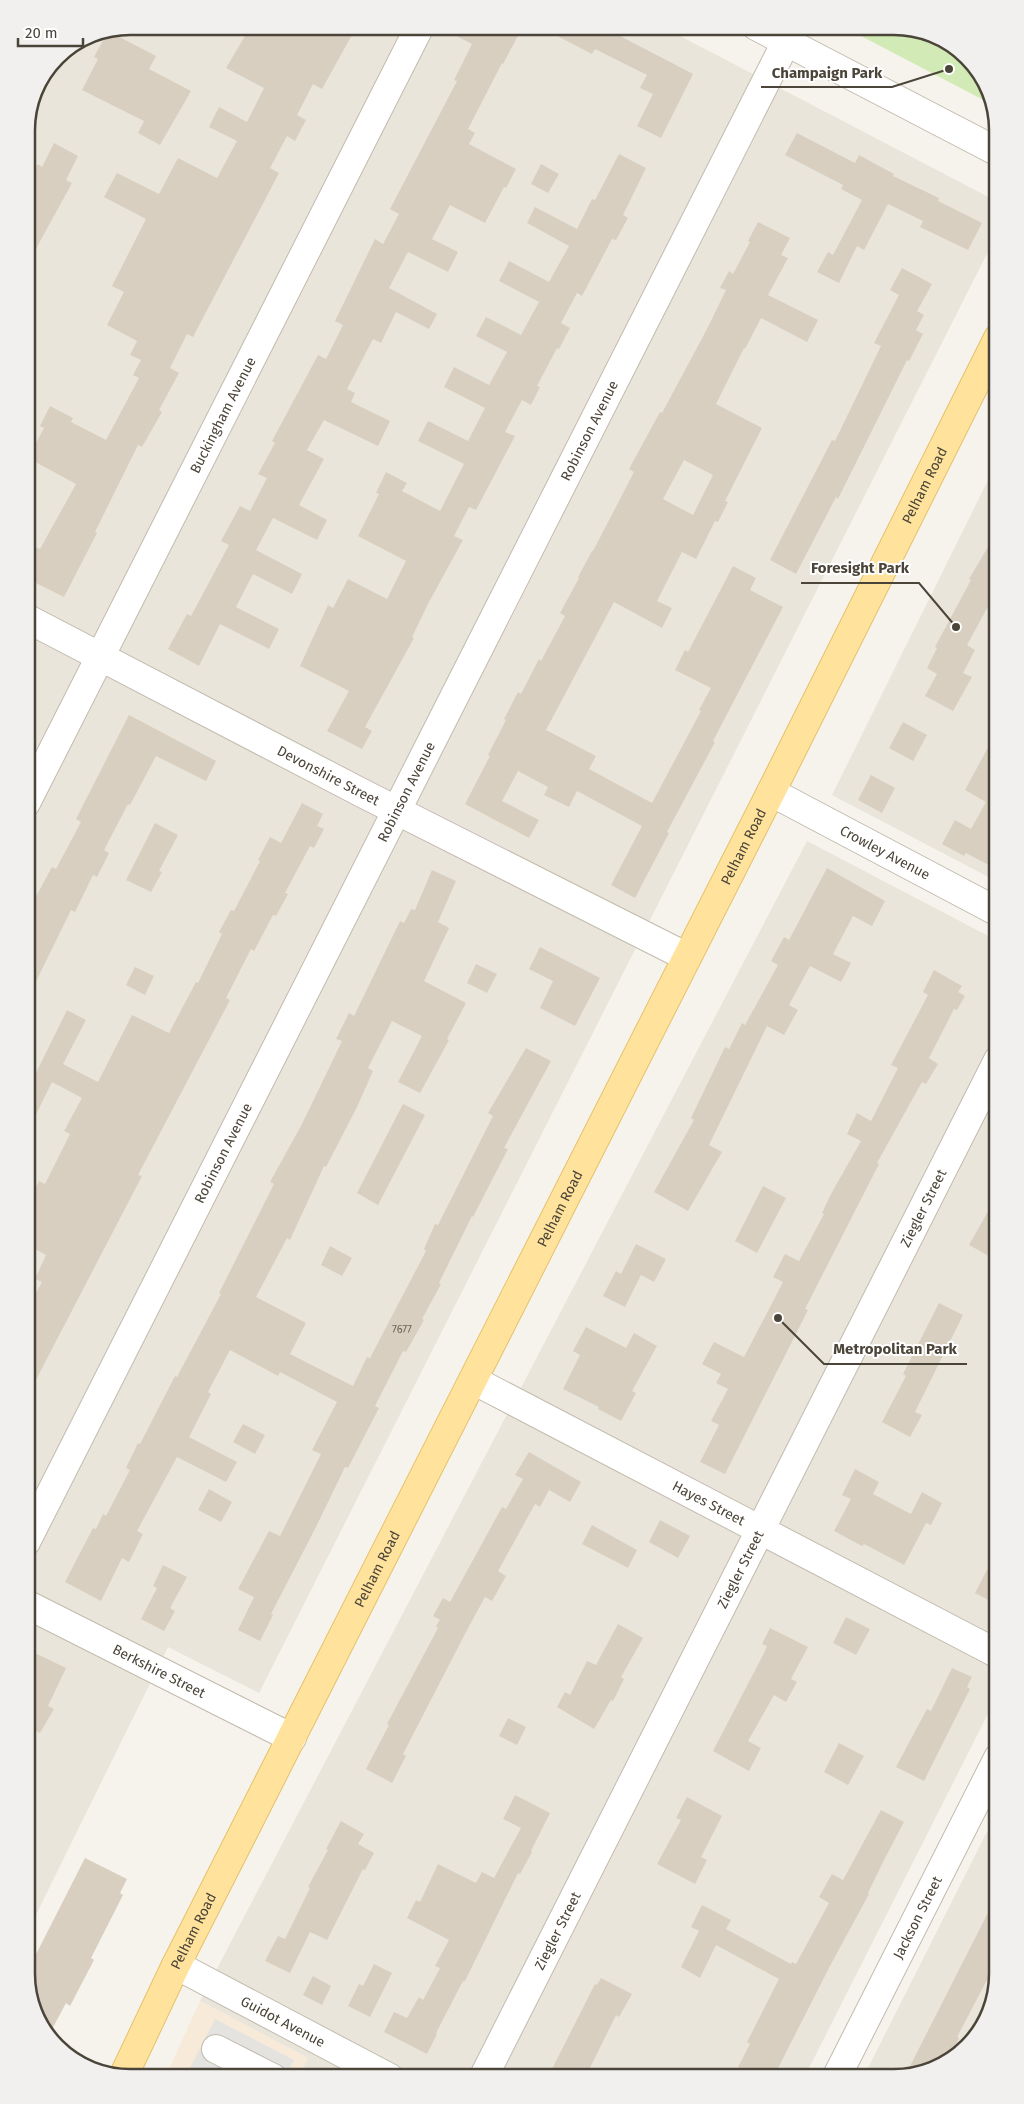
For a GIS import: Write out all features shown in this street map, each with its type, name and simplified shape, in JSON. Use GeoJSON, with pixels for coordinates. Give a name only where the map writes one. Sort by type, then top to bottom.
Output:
{"type":"FeatureCollection","features":[{"type":"Feature","properties":{"kind":"main road","name":"Pelham Road"},"geometry":{"type":"LineString","coordinates":[[127,2069],[176,1965],[771,792],[989,356]]}},
{"type":"Feature","properties":{"kind":"street","name":"Buckingham Avenue"},"geometry":{"type":"LineString","coordinates":[[35,785],[415,35]]}},
{"type":"Feature","properties":{"kind":"street"},"geometry":{"type":"LineString","coordinates":[[773,35],[989,147]]}},
{"type":"Feature","properties":{"kind":"street","name":"Robinson Avenue"},"geometry":{"type":"LineString","coordinates":[[35,1524],[786,42]]}},
{"type":"Feature","properties":{"kind":"street","name":"Devonshire Street"},"geometry":{"type":"LineString","coordinates":[[35,623],[396,810],[687,957]]}},
{"type":"Feature","properties":{"kind":"street","name":"Crowley Avenue"},"geometry":{"type":"LineString","coordinates":[[771,792],[989,907]]}},
{"type":"Feature","properties":{"kind":"street","name":"Ziegler Street"},"geometry":{"type":"LineString","coordinates":[[488,2069],[989,1078]]}},
{"type":"Feature","properties":{"kind":"street","name":"Hayes Street"},"geometry":{"type":"LineString","coordinates":[[473,1380],[762,1529],[989,1649]]}},
{"type":"Feature","properties":{"kind":"street","name":"Berkshire Street"},"geometry":{"type":"LineString","coordinates":[[35,1609],[292,1738]]}},
{"type":"Feature","properties":{"kind":"street","name":"Jackson Street"},"geometry":{"type":"LineString","coordinates":[[841,2069],[989,1776]]}},
{"type":"Feature","properties":{"kind":"street","name":"Guidot Avenue"},"geometry":{"type":"LineString","coordinates":[[176,1965],[373,2069]]}},
{"type":"Feature","properties":{"kind":"street"},"geometry":{"type":"LineString","coordinates":[[216,2049],[255,2069]]}},
{"type":"Feature","properties":{"kind":"shaded area"},"geometry":{"type":"Polygon","coordinates":[[[124,35],[678,35],[989,197],[989,250],[259,1693],[168,1647],[35,1917],[35,124],[38,106],[51,77],[67,59],[94,42],[124,35]]]}},
{"type":"Feature","properties":{"kind":"shaded area"},"geometry":{"type":"Polygon","coordinates":[[[989,478],[989,877],[832,795],[989,478]]]}},
{"type":"Feature","properties":{"kind":"shaded area"},"geometry":{"type":"Polygon","coordinates":[[[807,841],[989,936],[989,1712],[809,2069],[302,2069],[308,2058],[200,2001],[807,841]]]}},
{"type":"Feature","properties":{"kind":"shaded area"},"geometry":{"type":"Polygon","coordinates":[[[989,1828],[989,1974],[986,1998],[982,2010],[973,2027],[957,2045],[930,2062],[900,2069],[868,2069],[989,1828]]]}},
{"type":"Feature","properties":{"kind":"shaded area"},"geometry":{"type":"Polygon","coordinates":[[[200,2001],[308,2058],[302,2069],[169,2069],[200,2001]]]}},
{"type":"Feature","properties":{"kind":"shaded area"},"geometry":{"type":"Polygon","coordinates":[[[215,2019],[294,2060],[290,2069],[190,2069],[215,2019]]]}},
{"type":"Feature","properties":{"kind":"green space"},"geometry":{"type":"Polygon","coordinates":[[[859,35],[900,35],[924,40],[936,45],[952,55],[969,72],[984,100],[859,35]]]}},
{"type":"Feature","properties":{"kind":"building"},"geometry":{"type":"Polygon","coordinates":[[[246,35],[352,35],[322,89],[313,84],[297,115],[306,120],[295,141],[287,136],[270,168],[279,173],[193,337],[187,334],[170,368],[179,373],[159,410],[162,412],[142,447],[138,445],[95,532],[97,533],[64,597],[35,582],[35,547],[40,549],[76,484],[35,462],[35,445],[44,428],[40,426],[50,406],[73,418],[71,422],[106,440],[139,378],[133,375],[141,360],[130,355],[137,341],[107,325],[124,292],[112,286],[146,219],[104,197],[117,173],[159,194],[178,158],[217,178],[237,141],[209,127],[219,107],[247,122],[264,88],[226,68],[246,35]]]}},
{"type":"Feature","properties":{"kind":"building"},"geometry":{"type":"Polygon","coordinates":[[[454,35],[518,35],[468,129],[475,133],[469,144],[516,169],[485,223],[450,205],[432,239],[458,252],[448,272],[408,252],[389,288],[437,314],[429,329],[396,312],[381,343],[373,339],[347,389],[355,393],[351,402],[390,421],[378,446],[324,420],[307,450],[324,459],[299,505],[327,520],[317,540],[273,518],[256,550],[302,574],[292,594],[253,574],[236,607],[279,629],[269,649],[220,624],[199,666],[168,649],[187,614],[191,616],[229,545],[221,541],[240,506],[250,511],[267,478],[258,474],[275,443],[272,441],[318,355],[326,359],[343,325],[335,321],[375,239],[383,244],[399,214],[390,209],[457,81],[454,80],[472,44],[454,35]]]}},
{"type":"Feature","properties":{"kind":"building"},"geometry":{"type":"Polygon","coordinates":[[[555,35],[618,35],[693,74],[661,138],[637,126],[653,94],[640,88],[647,75],[595,49],[592,54],[555,35]]]}},
{"type":"Feature","properties":{"kind":"building"},"geometry":{"type":"Polygon","coordinates":[[[118,36],[156,56],[149,69],[191,91],[160,145],[138,133],[144,121],[82,90],[98,59],[94,57],[104,39],[118,36]]]}},
{"type":"Feature","properties":{"kind":"building"},"geometry":{"type":"Polygon","coordinates":[[[797,133],[855,163],[859,155],[894,174],[893,176],[939,198],[938,201],[982,223],[968,250],[920,227],[923,221],[888,204],[864,250],[857,246],[839,283],[817,272],[828,252],[833,255],[862,200],[841,189],[843,185],[785,155],[797,133]]]}},
{"type":"Feature","properties":{"kind":"building"},"geometry":{"type":"Polygon","coordinates":[[[54,143],[78,156],[66,180],[72,183],[35,251],[35,169],[38,164],[42,167],[54,143]]]}},
{"type":"Feature","properties":{"kind":"building"},"geometry":{"type":"Polygon","coordinates":[[[619,154],[646,168],[623,215],[628,218],[616,240],[612,239],[582,296],[577,293],[561,323],[570,328],[537,386],[540,387],[531,405],[522,400],[505,432],[515,436],[476,510],[469,507],[454,536],[463,540],[429,602],[412,637],[414,638],[365,727],[372,731],[362,749],[327,731],[349,691],[300,666],[328,605],[333,608],[348,579],[387,599],[406,561],[358,536],[379,494],[376,493],[386,472],[407,483],[402,491],[440,511],[464,464],[418,441],[428,421],[468,441],[485,408],[444,387],[454,367],[489,385],[507,352],[476,336],[486,317],[521,335],[539,302],[499,281],[509,261],[549,282],[569,246],[527,223],[535,207],[577,229],[592,199],[595,200],[619,154]]]}},
{"type":"Feature","properties":{"kind":"building"},"geometry":{"type":"Polygon","coordinates":[[[541,164],[559,174],[548,193],[531,184],[541,164]]]}},
{"type":"Feature","properties":{"kind":"building"},"geometry":{"type":"Polygon","coordinates":[[[758,222],[790,238],[781,255],[788,258],[768,295],[818,320],[807,342],[761,318],[716,404],[762,428],[725,501],[728,502],[718,522],[715,521],[696,559],[682,552],[657,601],[672,608],[662,628],[614,602],[546,730],[596,756],[589,769],[652,803],[701,711],[699,710],[711,688],[675,670],[685,650],[688,652],[733,566],[756,578],[750,590],[783,607],[713,741],[715,742],[667,832],[669,833],[635,898],[611,885],[642,826],[577,791],[569,807],[544,795],[548,787],[518,771],[502,801],[539,820],[529,838],[465,804],[490,756],[488,755],[518,692],[521,694],[539,659],[541,661],[565,616],[560,613],[634,472],[629,469],[660,412],[662,413],[707,329],[726,290],[720,288],[729,271],[733,274],[750,242],[748,241],[758,222]],[[684,460],[663,499],[693,515],[713,475],[684,460]]]}},
{"type":"Feature","properties":{"kind":"building"},"geometry":{"type":"Polygon","coordinates":[[[902,268],[932,284],[917,311],[924,315],[916,330],[923,334],[909,361],[907,360],[838,499],[836,497],[796,574],[770,560],[832,440],[835,441],[881,346],[874,343],[899,295],[890,290],[902,268]]]}},
{"type":"Feature","properties":{"kind":"building"},"geometry":{"type":"Polygon","coordinates":[[[989,545],[989,605],[967,645],[975,650],[963,673],[972,677],[953,711],[925,696],[937,674],[927,668],[937,648],[935,647],[971,580],[969,579],[989,545]]]}},
{"type":"Feature","properties":{"kind":"building"},"geometry":{"type":"Polygon","coordinates":[[[129,715],[216,761],[206,781],[156,756],[104,850],[109,853],[97,877],[93,875],[75,912],[71,910],[35,984],[35,898],[52,867],[56,869],[81,822],[76,819],[129,715]]]}},
{"type":"Feature","properties":{"kind":"building"},"geometry":{"type":"Polygon","coordinates":[[[903,722],[927,735],[913,761],[889,748],[903,722]]]}},
{"type":"Feature","properties":{"kind":"building"},"geometry":{"type":"Polygon","coordinates":[[[989,746],[989,865],[966,853],[964,856],[942,844],[955,820],[971,829],[986,802],[965,790],[989,746]]]}},
{"type":"Feature","properties":{"kind":"building"},"geometry":{"type":"Polygon","coordinates":[[[871,775],[895,788],[882,813],[858,800],[871,775]]]}},
{"type":"Feature","properties":{"kind":"building"},"geometry":{"type":"Polygon","coordinates":[[[302,803],[323,814],[317,826],[324,829],[314,848],[310,846],[285,893],[288,894],[276,916],[273,915],[254,951],[251,949],[226,998],[230,1000],[138,1175],[142,1176],[35,1382],[35,1295],[42,1282],[35,1279],[46,1255],[35,1249],[35,1189],[39,1181],[45,1184],[70,1134],[64,1131],[82,1098],[52,1082],[35,1117],[35,1073],[67,1010],[86,1020],[63,1064],[98,1082],[132,1015],[169,1033],[196,982],[198,983],[222,934],[219,932],[231,910],[234,911],[260,861],[258,860],[270,837],[281,843],[302,803]]]}},
{"type":"Feature","properties":{"kind":"building"},"geometry":{"type":"Polygon","coordinates":[[[155,823],[178,835],[159,871],[162,872],[151,892],[126,880],[155,823]]]}},
{"type":"Feature","properties":{"kind":"building"},"geometry":{"type":"Polygon","coordinates":[[[827,868],[885,901],[872,926],[853,916],[833,954],[851,963],[841,982],[810,966],[789,1005],[798,1010],[784,1035],[767,1026],[709,1145],[722,1152],[688,1211],[654,1192],[694,1120],[691,1118],[725,1047],[729,1049],[742,1023],[745,1025],[778,965],[771,961],[784,937],[789,940],[827,868]]]}},
{"type":"Feature","properties":{"kind":"building"},"geometry":{"type":"Polygon","coordinates":[[[432,870],[456,881],[438,922],[449,928],[424,981],[466,1003],[447,1039],[449,1040],[420,1093],[398,1082],[422,1036],[392,1021],[368,1068],[373,1071],[357,1107],[326,1167],[324,1166],[290,1240],[287,1238],[256,1297],[306,1323],[290,1354],[353,1386],[367,1357],[370,1358],[426,1251],[424,1249],[435,1224],[438,1225],[493,1116],[488,1113],[526,1048],[551,1061],[504,1148],[508,1149],[439,1283],[441,1284],[422,1319],[424,1320],[406,1352],[403,1351],[375,1406],[379,1408],[348,1468],[345,1467],[271,1614],[273,1615],[260,1641],[238,1630],[254,1597],[238,1589],[269,1531],[280,1536],[321,1454],[312,1450],[337,1402],[280,1372],[278,1376],[230,1350],[208,1392],[211,1394],[189,1437],[237,1462],[226,1482],[177,1457],[137,1531],[143,1534],[129,1562],[122,1558],[101,1601],[65,1582],[93,1528],[96,1529],[103,1514],[106,1516],[130,1470],[126,1468],[138,1443],[140,1444],[175,1376],[177,1377],[221,1294],[219,1293],[274,1184],[270,1182],[302,1124],[342,1041],[336,1039],[349,1013],[354,1016],[400,921],[404,923],[411,909],[415,910],[432,870]]]}},
{"type":"Feature","properties":{"kind":"building"},"geometry":{"type":"Polygon","coordinates":[[[540,947],[600,978],[575,1026],[540,1008],[553,981],[529,969],[540,947]]]}},
{"type":"Feature","properties":{"kind":"building"},"geometry":{"type":"Polygon","coordinates":[[[476,964],[497,974],[487,993],[467,983],[476,964]]]}},
{"type":"Feature","properties":{"kind":"building"},"geometry":{"type":"Polygon","coordinates":[[[135,967],[154,976],[145,995],[126,985],[135,967]]]}},
{"type":"Feature","properties":{"kind":"building"},"geometry":{"type":"Polygon","coordinates":[[[934,970],[962,986],[958,992],[965,996],[957,1010],[954,1009],[929,1058],[938,1064],[926,1084],[922,1082],[877,1163],[879,1164],[805,1309],[808,1310],[725,1474],[700,1462],[719,1425],[711,1421],[728,1389],[716,1383],[721,1374],[702,1364],[714,1342],[744,1357],[783,1282],[773,1277],[785,1254],[799,1261],[824,1214],[822,1213],[831,1194],[861,1141],[847,1134],[857,1113],[871,1121],[898,1068],[891,1065],[928,995],[923,992],[934,970]]]}},
{"type":"Feature","properties":{"kind":"building"},"geometry":{"type":"Polygon","coordinates":[[[403,1104],[425,1115],[378,1205],[357,1193],[403,1104]]]}},
{"type":"Feature","properties":{"kind":"building"},"geometry":{"type":"Polygon","coordinates":[[[763,1186],[786,1198],[757,1253],[735,1241],[763,1186]]]}},
{"type":"Feature","properties":{"kind":"building"},"geometry":{"type":"Polygon","coordinates":[[[989,1210],[989,1256],[969,1245],[989,1210]]]}},
{"type":"Feature","properties":{"kind":"building"},"geometry":{"type":"Polygon","coordinates":[[[636,1244],[666,1259],[654,1282],[641,1275],[625,1307],[603,1296],[616,1271],[621,1274],[636,1244]]]}},
{"type":"Feature","properties":{"kind":"building"},"geometry":{"type":"Polygon","coordinates":[[[330,1246],[352,1258],[342,1276],[321,1265],[330,1246]]]}},
{"type":"Feature","properties":{"kind":"building"},"geometry":{"type":"Polygon","coordinates":[[[939,1303],[963,1315],[915,1412],[922,1415],[910,1437],[882,1422],[906,1376],[903,1374],[939,1303]]]}},
{"type":"Feature","properties":{"kind":"building"},"geometry":{"type":"Polygon","coordinates":[[[586,1327],[626,1348],[634,1333],[657,1346],[632,1391],[636,1393],[621,1421],[598,1409],[599,1407],[563,1389],[580,1355],[573,1351],[586,1327]]]}},
{"type":"Feature","properties":{"kind":"building"},"geometry":{"type":"Polygon","coordinates":[[[243,1424],[265,1435],[255,1454],[233,1442],[243,1424]]]}},
{"type":"Feature","properties":{"kind":"building"},"geometry":{"type":"Polygon","coordinates":[[[529,1452],[581,1482],[570,1502],[549,1490],[540,1507],[535,1504],[498,1571],[506,1576],[492,1601],[485,1597],[403,1754],[406,1756],[392,1783],[366,1769],[389,1725],[387,1724],[438,1628],[436,1626],[440,1620],[433,1616],[443,1598],[450,1602],[502,1507],[506,1509],[523,1479],[515,1475],[529,1452]]]}},
{"type":"Feature","properties":{"kind":"building"},"geometry":{"type":"Polygon","coordinates":[[[855,1469],[879,1482],[873,1494],[911,1514],[922,1492],[942,1503],[931,1525],[926,1523],[904,1565],[834,1531],[851,1499],[842,1495],[855,1469]]]}},
{"type":"Feature","properties":{"kind":"building"},"geometry":{"type":"Polygon","coordinates":[[[209,1489],[232,1502],[221,1522],[198,1510],[209,1489]]]}},
{"type":"Feature","properties":{"kind":"building"},"geometry":{"type":"Polygon","coordinates":[[[660,1520],[690,1536],[678,1558],[649,1542],[660,1520]]]}},
{"type":"Feature","properties":{"kind":"building"},"geometry":{"type":"Polygon","coordinates":[[[592,1525],[637,1550],[628,1568],[582,1544],[592,1525]]]}},
{"type":"Feature","properties":{"kind":"building"},"geometry":{"type":"Polygon","coordinates":[[[163,1565],[187,1577],[170,1608],[175,1611],[164,1631],[141,1619],[157,1588],[153,1586],[163,1565]]]}},
{"type":"Feature","properties":{"kind":"building"},"geometry":{"type":"Polygon","coordinates":[[[989,1566],[989,1600],[975,1593],[989,1566]]]}},
{"type":"Feature","properties":{"kind":"building"},"geometry":{"type":"Polygon","coordinates":[[[846,1617],[870,1629],[856,1655],[833,1643],[846,1617]]]}},
{"type":"Feature","properties":{"kind":"building"},"geometry":{"type":"Polygon","coordinates":[[[618,1624],[643,1638],[621,1677],[624,1679],[613,1701],[611,1700],[594,1729],[557,1707],[565,1692],[570,1695],[587,1661],[596,1665],[618,1624]]]}},
{"type":"Feature","properties":{"kind":"building"},"geometry":{"type":"Polygon","coordinates":[[[770,1628],[808,1647],[791,1679],[797,1682],[786,1702],[774,1695],[748,1741],[761,1748],[749,1771],[713,1751],[764,1653],[767,1646],[762,1644],[770,1628]]]}},
{"type":"Feature","properties":{"kind":"building"},"geometry":{"type":"Polygon","coordinates":[[[35,1653],[66,1668],[48,1706],[54,1709],[40,1733],[35,1730],[35,1653]]]}},
{"type":"Feature","properties":{"kind":"building"},"geometry":{"type":"Polygon","coordinates":[[[952,1668],[972,1677],[967,1687],[970,1689],[924,1781],[896,1767],[927,1709],[931,1711],[952,1668]]]}},
{"type":"Feature","properties":{"kind":"building"},"geometry":{"type":"Polygon","coordinates":[[[508,1718],[526,1727],[517,1745],[499,1736],[508,1718]]]}},
{"type":"Feature","properties":{"kind":"building"},"geometry":{"type":"Polygon","coordinates":[[[839,1743],[864,1756],[848,1785],[824,1772],[839,1743]]]}},
{"type":"Feature","properties":{"kind":"building"},"geometry":{"type":"Polygon","coordinates":[[[515,1795],[550,1813],[532,1852],[520,1874],[518,1873],[427,2054],[384,2032],[394,2012],[407,2018],[419,1997],[423,2000],[440,1968],[435,1966],[449,1940],[407,1918],[416,1900],[420,1902],[438,1864],[476,1883],[482,1872],[494,1878],[521,1828],[503,1819],[515,1795]]]}},
{"type":"Feature","properties":{"kind":"building"},"geometry":{"type":"Polygon","coordinates":[[[687,1797],[722,1816],[701,1857],[707,1860],[695,1884],[657,1864],[681,1820],[676,1818],[687,1797]]]}},
{"type":"Feature","properties":{"kind":"building"},"geometry":{"type":"Polygon","coordinates":[[[881,1810],[904,1822],[869,1894],[778,2069],[742,2069],[738,2067],[750,2044],[747,2042],[779,1979],[716,1945],[700,1978],[681,1967],[699,1931],[691,1927],[702,1905],[731,1920],[726,1929],[791,1964],[792,1962],[796,1964],[829,1903],[819,1897],[832,1874],[843,1880],[881,1810]]]}},
{"type":"Feature","properties":{"kind":"building"},"geometry":{"type":"Polygon","coordinates":[[[341,1821],[364,1834],[358,1844],[374,1853],[365,1870],[363,1869],[327,1940],[310,1932],[290,1973],[265,1961],[278,1936],[285,1939],[310,1888],[308,1887],[328,1850],[326,1849],[341,1821]]]}},
{"type":"Feature","properties":{"kind":"building"},"geometry":{"type":"Polygon","coordinates":[[[85,1858],[127,1879],[120,1893],[123,1895],[91,1958],[94,1960],[70,2006],[66,2003],[52,2029],[38,1998],[35,1980],[35,1956],[85,1858]]]}},
{"type":"Feature","properties":{"kind":"building"},"geometry":{"type":"Polygon","coordinates":[[[989,1911],[989,1977],[957,2037],[959,2038],[954,2047],[947,2053],[930,2062],[909,2067],[989,1911]]]}},
{"type":"Feature","properties":{"kind":"building"},"geometry":{"type":"Polygon","coordinates":[[[374,1964],[392,1973],[370,2017],[348,2006],[359,1984],[363,1986],[374,1964]]]}},
{"type":"Feature","properties":{"kind":"building"},"geometry":{"type":"Polygon","coordinates":[[[313,1976],[331,1986],[322,2005],[303,1995],[313,1976]]]}},
{"type":"Feature","properties":{"kind":"building"},"geometry":{"type":"Polygon","coordinates":[[[601,1978],[632,1994],[619,2017],[616,2015],[589,2069],[552,2069],[595,1984],[597,1985],[601,1978]]]}},
{"type":"Feature","properties":{"kind":"place","name":"Champaign Park"},"geometry":{"type":"Point","coordinates":[949,69]}},
{"type":"Feature","properties":{"kind":"place","name":"Foresight Park"},"geometry":{"type":"Point","coordinates":[956,627]}},
{"type":"Feature","properties":{"kind":"place","name":"Metropolitan Park"},"geometry":{"type":"Point","coordinates":[778,1318]}}]}
